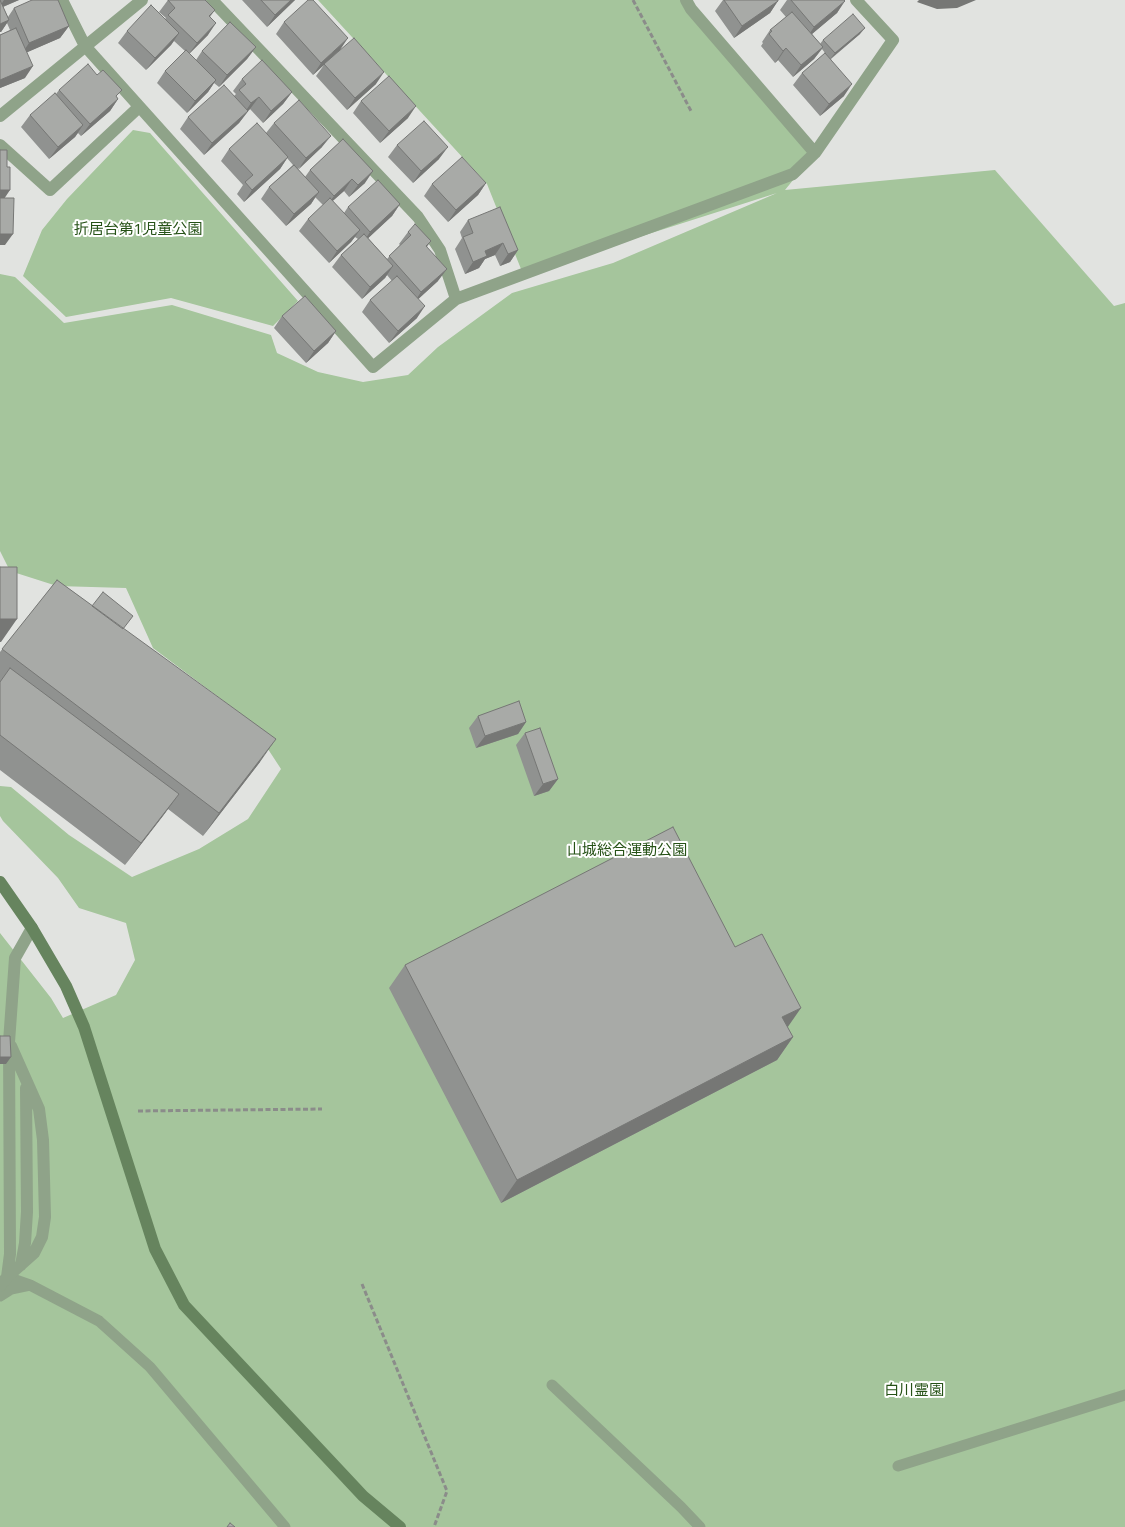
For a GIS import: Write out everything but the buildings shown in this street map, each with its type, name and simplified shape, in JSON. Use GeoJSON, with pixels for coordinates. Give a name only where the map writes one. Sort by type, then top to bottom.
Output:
{"type":"FeatureCollection","features":[{"type":"Feature","properties":{"kind":"street"},"geometry":{"type":"LineString","coordinates":[[62,0],[85,46],[373,367],[456,299],[792,174],[815,153],[893,40],[856,0]]}},
{"type":"Feature","properties":{"kind":"street"},"geometry":{"type":"LineString","coordinates":[[0,116],[142,0]]}},
{"type":"Feature","properties":{"kind":"street"},"geometry":{"type":"LineString","coordinates":[[212,0],[418,217],[440,250],[456,299]]}},
{"type":"Feature","properties":{"kind":"street"},"geometry":{"type":"LineString","coordinates":[[686,0],[691,9],[815,153]]}},
{"type":"Feature","properties":{"kind":"street"},"geometry":{"type":"LineString","coordinates":[[0,145],[50,190],[139,107]]}},
{"type":"Feature","properties":{"kind":"street"},"geometry":{"type":"LineString","coordinates":[[0,884],[32,928],[66,986],[84,1027],[155,1249],[184,1305],[363,1496],[400,1527]]}},
{"type":"Feature","properties":{"kind":"street"},"geometry":{"type":"LineString","coordinates":[[3,1282],[10,1254],[9,1042],[15,958],[32,928]]}},
{"type":"Feature","properties":{"kind":"street"},"geometry":{"type":"LineString","coordinates":[[3,1282],[34,1253],[42,1236],[45,1218],[42,1126],[39,1110],[9,1042]]}},
{"type":"Feature","properties":{"kind":"street"},"geometry":{"type":"LineString","coordinates":[[21,1265],[27,1212],[25,1078]]}},
{"type":"Feature","properties":{"kind":"lane"},"geometry":{"type":"LineString","coordinates":[[3,1282],[30,1285],[99,1321],[150,1368],[285,1527]]}},
{"type":"Feature","properties":{"kind":"lane"},"geometry":{"type":"LineString","coordinates":[[0,1296],[11,1289],[30,1285]]}},
{"type":"Feature","properties":{"kind":"lane"},"geometry":{"type":"LineString","coordinates":[[552,1385],[700,1527]]}},
{"type":"Feature","properties":{"kind":"lane"},"geometry":{"type":"LineString","coordinates":[[898,1466],[1125,1395]]}},
{"type":"Feature","properties":{"kind":"path"},"geometry":{"type":"LineString","coordinates":[[634,0],[691,112]]}},
{"type":"Feature","properties":{"kind":"path"},"geometry":{"type":"LineString","coordinates":[[138,1111],[322,1109]]}},
{"type":"Feature","properties":{"kind":"path"},"geometry":{"type":"LineString","coordinates":[[362,1284],[447,1491],[434,1527]]}},
{"type":"Feature","properties":{"kind":"green space"},"geometry":{"type":"Polygon","coordinates":[[[318,0],[686,0],[815,153],[785,190],[995,170],[1114,306],[1125,303],[1125,1527],[0,1527],[0,933],[51,998],[63,1018],[116,995],[135,960],[126,923],[79,908],[58,878],[3,821],[0,816],[0,786],[11,787],[69,835],[132,877],[199,849],[248,819],[281,769],[249,720],[153,648],[126,588],[57,586],[10,571],[0,551],[0,274],[15,277],[64,323],[172,305],[271,335],[277,353],[318,372],[363,382],[408,375],[438,347],[512,293],[613,263],[777,193],[523,274],[487,184],[318,0]]]}},
{"type":"Feature","properties":{"kind":"green space","name":"折居台第1児童公園"},"geometry":{"type":"Polygon","coordinates":[[[133,130],[150,133],[298,301],[273,326],[171,298],[66,317],[23,276],[42,230],[67,199],[133,130]]]}},
{"type":"Feature","properties":{"kind":"park label","name":"山城総合運動公園"},"geometry":{"type":"Point","coordinates":[627,851]}},
{"type":"Feature","properties":{"kind":"park label","name":"白川霊園"},"geometry":{"type":"Point","coordinates":[914,1391]}}]}
